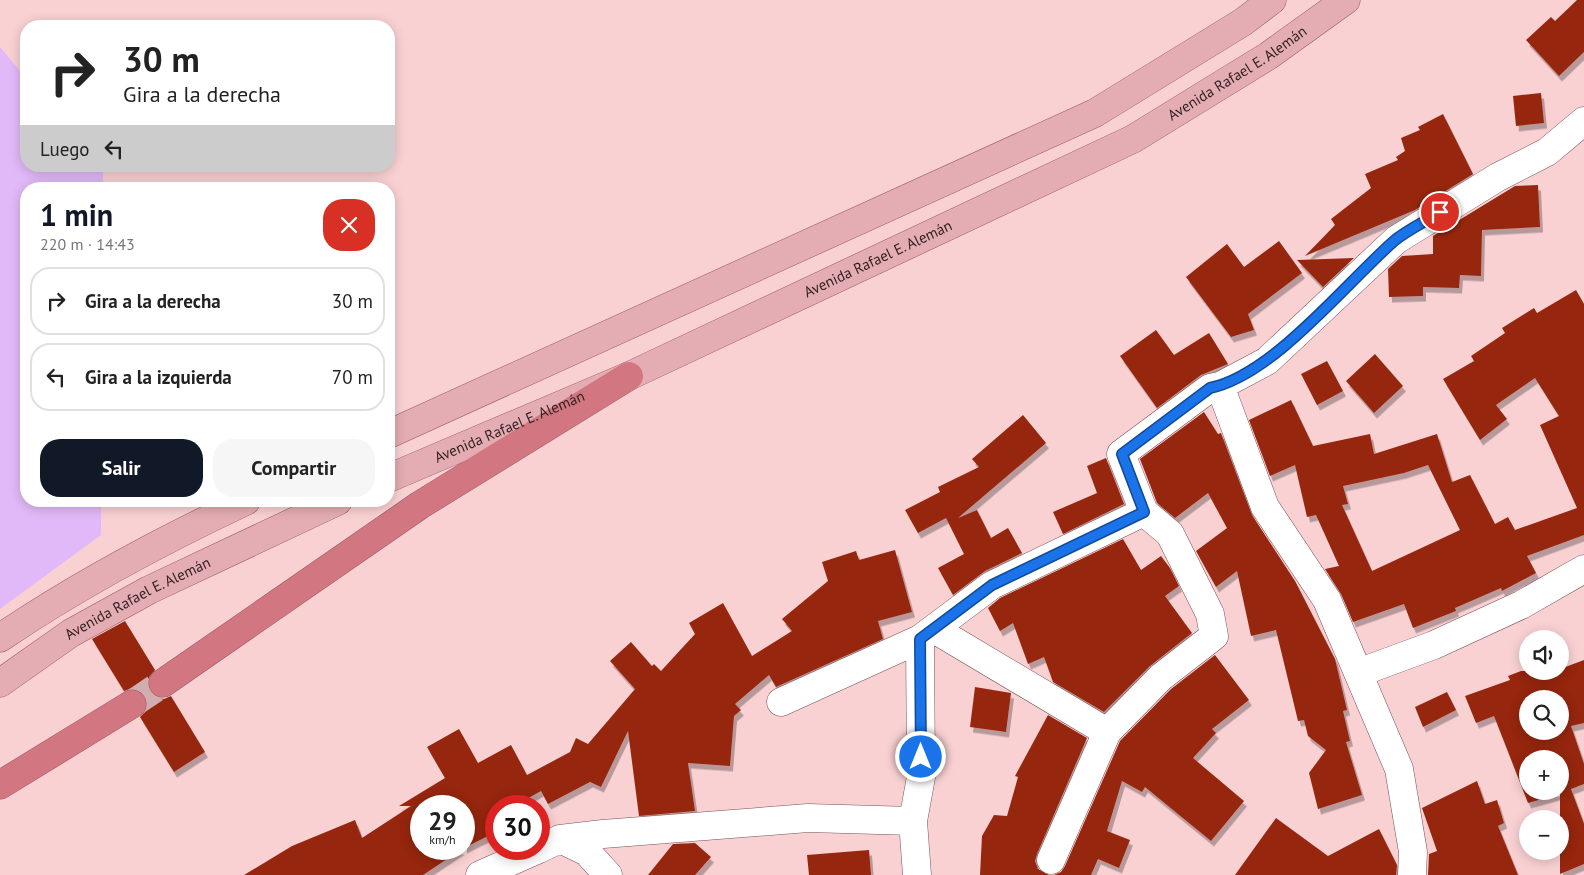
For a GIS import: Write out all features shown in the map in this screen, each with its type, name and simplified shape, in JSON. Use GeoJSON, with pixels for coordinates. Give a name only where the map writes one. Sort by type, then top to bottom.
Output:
{"type":"FeatureCollection","features":[{"type":"Feature","properties":{"kind":"highway"},"geometry":{"type":"LineString","coordinates":[[163,683],[420,504],[630,376]]}},
{"type":"Feature","properties":{"kind":"highway"},"geometry":{"type":"LineString","coordinates":[[0,784],[132,704]]}},
{"type":"Feature","properties":{"kind":"main road"},"geometry":{"type":"LineString","coordinates":[[395,431],[1095,113],[1243,22],[1272,0]]}},
{"type":"Feature","properties":{"kind":"main road","name":"Avenida Rafael E. Alemán"},"geometry":{"type":"LineString","coordinates":[[395,475],[630,376],[1133,139],[1268,56],[1346,0]]}},
{"type":"Feature","properties":{"kind":"main road"},"geometry":{"type":"LineString","coordinates":[[0,638],[60,598],[173,535],[233,507]]}},
{"type":"Feature","properties":{"kind":"main road","name":"Avenida Rafael E. Alemán"},"geometry":{"type":"LineString","coordinates":[[0,683],[71,633],[149,590],[325,507]]}},
{"type":"Feature","properties":{"kind":"street"},"geometry":{"type":"LineString","coordinates":[[1051,860],[1107,732],[1161,677],[1214,636],[1210,614],[1170,534],[1144,512],[1122,454],[1210,388],[1220,386],[1267,362],[1396,240],[1498,177],[1547,152],[1584,121]]}},
{"type":"Feature","properties":{"kind":"street"},"geometry":{"type":"LineString","coordinates":[[1220,386],[1265,507],[1327,600],[1399,770],[1413,852],[1412,875]]}},
{"type":"Feature","properties":{"kind":"street"},"geometry":{"type":"LineString","coordinates":[[781,702],[927,634],[992,585],[1144,512]]}},
{"type":"Feature","properties":{"kind":"street"},"geometry":{"type":"LineString","coordinates":[[1358,673],[1434,645],[1521,605],[1584,569]]}},
{"type":"Feature","properties":{"kind":"street"},"geometry":{"type":"LineString","coordinates":[[927,634],[1107,732]]}},
{"type":"Feature","properties":{"kind":"street"},"geometry":{"type":"LineString","coordinates":[[917,875],[912,821],[921,777],[927,634]]}},
{"type":"Feature","properties":{"kind":"street"},"geometry":{"type":"LineString","coordinates":[[550,845],[603,834],[808,818],[912,821]]}},
{"type":"Feature","properties":{"kind":"street"},"geometry":{"type":"LineString","coordinates":[[550,847],[587,852],[608,875]]}},
{"type":"Feature","properties":{"kind":"street"},"geometry":{"type":"LineString","coordinates":[[480,875],[514,860]]}},
{"type":"Feature","properties":{"kind":"shaded area"},"geometry":{"type":"Polygon","coordinates":[[[0,47],[20,71],[20,172],[103,172],[103,182],[20,182],[20,507],[101,507],[101,535],[0,609],[0,47]]]}},
{"type":"Feature","properties":{"kind":"building"},"geometry":{"type":"Polygon","coordinates":[[[1577,0],[1584,0],[1584,52],[1559,76],[1526,40],[1551,17],[1555,21],[1577,0]]]}},
{"type":"Feature","properties":{"kind":"building"},"geometry":{"type":"Polygon","coordinates":[[[1541,93],[1544,123],[1516,126],[1513,96],[1541,93]]]}},
{"type":"Feature","properties":{"kind":"building"},"geometry":{"type":"Polygon","coordinates":[[[1443,114],[1473,174],[1415,210],[1305,256],[1335,225],[1331,219],[1371,188],[1365,174],[1398,160],[1396,157],[1405,151],[1401,138],[1420,130],[1418,127],[1443,114]]]}},
{"type":"Feature","properties":{"kind":"building"},"geometry":{"type":"Polygon","coordinates":[[[1538,185],[1540,227],[1482,230],[1481,276],[1460,275],[1459,288],[1423,287],[1423,296],[1389,297],[1388,269],[1402,256],[1433,254],[1433,236],[1515,186],[1538,185]]]}},
{"type":"Feature","properties":{"kind":"building"},"geometry":{"type":"Polygon","coordinates":[[[1279,241],[1302,273],[1248,314],[1254,330],[1231,337],[1186,277],[1227,244],[1244,267],[1279,241]]]}},
{"type":"Feature","properties":{"kind":"building"},"geometry":{"type":"Polygon","coordinates":[[[1354,258],[1323,287],[1297,260],[1354,258]]]}},
{"type":"Feature","properties":{"kind":"building"},"geometry":{"type":"Polygon","coordinates":[[[1576,290],[1584,304],[1584,535],[1527,556],[1536,573],[1502,591],[1501,588],[1455,608],[1456,611],[1413,628],[1404,604],[1353,622],[1341,594],[1325,569],[1339,566],[1316,515],[1307,517],[1295,465],[1270,476],[1249,420],[1291,400],[1313,446],[1370,434],[1374,454],[1437,434],[1452,482],[1470,475],[1495,524],[1508,517],[1515,530],[1577,508],[1540,425],[1559,416],[1535,378],[1496,405],[1507,419],[1480,440],[1443,379],[1474,361],[1471,356],[1505,333],[1502,328],[1534,308],[1537,313],[1576,290]],[[1428,465],[1404,473],[1343,486],[1348,504],[1342,505],[1372,571],[1460,530],[1428,465]]]}},
{"type":"Feature","properties":{"kind":"building"},"geometry":{"type":"Polygon","coordinates":[[[1156,330],[1174,355],[1209,333],[1228,364],[1201,375],[1157,408],[1120,356],[1156,330]]]}},
{"type":"Feature","properties":{"kind":"building"},"geometry":{"type":"Polygon","coordinates":[[[1375,354],[1403,386],[1374,413],[1346,381],[1375,354]]]}},
{"type":"Feature","properties":{"kind":"building"},"geometry":{"type":"Polygon","coordinates":[[[1327,361],[1343,391],[1317,405],[1301,374],[1327,361]]]}},
{"type":"Feature","properties":{"kind":"building"},"geometry":{"type":"Polygon","coordinates":[[[1204,412],[1218,434],[1221,433],[1252,515],[1295,581],[1335,659],[1347,710],[1343,711],[1350,741],[1346,742],[1362,795],[1318,809],[1309,773],[1326,750],[1308,736],[1304,720],[1298,721],[1276,630],[1251,636],[1237,571],[1216,587],[1196,551],[1227,528],[1208,493],[1175,518],[1157,503],[1140,459],[1204,412]]]}},
{"type":"Feature","properties":{"kind":"building"},"geometry":{"type":"Polygon","coordinates":[[[1023,415],[1046,443],[958,518],[977,510],[991,538],[1008,528],[1022,553],[985,571],[953,595],[938,568],[964,554],[946,518],[918,533],[905,510],[940,492],[938,487],[979,467],[972,459],[1023,415]]]}},
{"type":"Feature","properties":{"kind":"building"},"geometry":{"type":"Polygon","coordinates":[[[1106,458],[1124,504],[1063,534],[1053,512],[1097,493],[1087,466],[1106,458]]]}},
{"type":"Feature","properties":{"kind":"building"},"geometry":{"type":"Polygon","coordinates":[[[1123,539],[1141,570],[1161,556],[1170,568],[1179,586],[1165,596],[1192,633],[1150,666],[1104,712],[1053,682],[1044,657],[1028,664],[1013,623],[1000,631],[988,608],[1000,598],[1123,539]]]}},
{"type":"Feature","properties":{"kind":"building"},"geometry":{"type":"Polygon","coordinates":[[[895,550],[912,612],[878,621],[883,639],[776,687],[769,675],[735,704],[741,710],[734,716],[730,766],[688,763],[695,811],[639,816],[628,731],[601,787],[590,782],[550,803],[550,795],[543,795],[541,791],[534,795],[485,795],[485,838],[475,842],[475,795],[417,795],[445,778],[427,747],[459,729],[478,763],[511,745],[527,775],[570,752],[576,738],[588,744],[635,689],[610,661],[631,642],[652,666],[654,664],[661,671],[695,634],[689,623],[723,603],[752,656],[792,631],[782,619],[828,581],[822,562],[856,551],[859,560],[895,550]]]}},
{"type":"Feature","properties":{"kind":"building"},"geometry":{"type":"Polygon","coordinates":[[[125,621],[155,670],[149,677],[148,685],[150,691],[157,697],[164,699],[171,696],[205,752],[174,772],[140,717],[145,712],[148,704],[145,695],[139,690],[132,688],[124,691],[92,639],[125,621]]]}},
{"type":"Feature","properties":{"kind":"building"},"geometry":{"type":"Polygon","coordinates":[[[1215,655],[1249,700],[1212,729],[1216,733],[1193,758],[1244,801],[1211,841],[1145,787],[1142,792],[1122,781],[1107,831],[1130,840],[1119,868],[1098,859],[1091,875],[1054,875],[1061,872],[1065,866],[1120,741],[1171,689],[1215,655]]]}},
{"type":"Feature","properties":{"kind":"building"},"geometry":{"type":"Polygon","coordinates":[[[1584,660],[1584,723],[1571,726],[1584,764],[1584,784],[1571,789],[1584,824],[1584,864],[1560,874],[1560,860],[1569,860],[1569,810],[1560,810],[1560,800],[1569,800],[1569,750],[1519,750],[1519,780],[1494,716],[1476,723],[1465,696],[1510,680],[1508,676],[1519,672],[1519,680],[1569,680],[1569,666],[1584,660]]]}},
{"type":"Feature","properties":{"kind":"building"},"geometry":{"type":"Polygon","coordinates":[[[975,687],[1011,693],[1006,732],[970,727],[975,687]]]}},
{"type":"Feature","properties":{"kind":"building"},"geometry":{"type":"Polygon","coordinates":[[[1447,692],[1456,710],[1423,727],[1415,707],[1447,692]]]}},
{"type":"Feature","properties":{"kind":"building"},"geometry":{"type":"Polygon","coordinates":[[[1048,715],[1087,738],[1035,861],[1038,869],[1049,875],[980,875],[982,836],[994,815],[1007,816],[1018,777],[1015,776],[1048,715]]]}},
{"type":"Feature","properties":{"kind":"building"},"geometry":{"type":"Polygon","coordinates":[[[1477,781],[1485,804],[1497,800],[1504,823],[1498,826],[1518,875],[1428,875],[1429,854],[1437,851],[1422,808],[1477,781]]]}},
{"type":"Feature","properties":{"kind":"building"},"geometry":{"type":"Polygon","coordinates":[[[410,799],[410,806],[399,806],[410,799]]]}},
{"type":"Feature","properties":{"kind":"building"},"geometry":{"type":"Polygon","coordinates":[[[1527,800],[1539,800],[1528,803],[1527,800]]]}},
{"type":"Feature","properties":{"kind":"building"},"geometry":{"type":"Polygon","coordinates":[[[410,807],[410,860],[446,860],[423,875],[244,875],[292,846],[355,820],[362,838],[410,807]]]}},
{"type":"Feature","properties":{"kind":"building"},"geometry":{"type":"Polygon","coordinates":[[[1276,818],[1328,856],[1379,829],[1397,865],[1396,875],[1235,875],[1276,818]]]}},
{"type":"Feature","properties":{"kind":"building"},"geometry":{"type":"Polygon","coordinates":[[[695,843],[711,857],[695,875],[648,875],[673,844],[695,843]]]}},
{"type":"Feature","properties":{"kind":"building"},"geometry":{"type":"Polygon","coordinates":[[[869,850],[871,875],[809,875],[807,855],[869,850]]]}},
{"type":"Feature","properties":{"kind":"tunnel"},"geometry":{"type":"LineString","coordinates":[[132,704],[163,683]]}},
{"type":"Feature","properties":{"kind":"route"},"geometry":{"type":"LineString","coordinates":[[921,757],[920,639],[992,585],[1144,512],[1122,454],[1210,388],[1220,386],[1267,362],[1396,240],[1440,212]]}}]}
